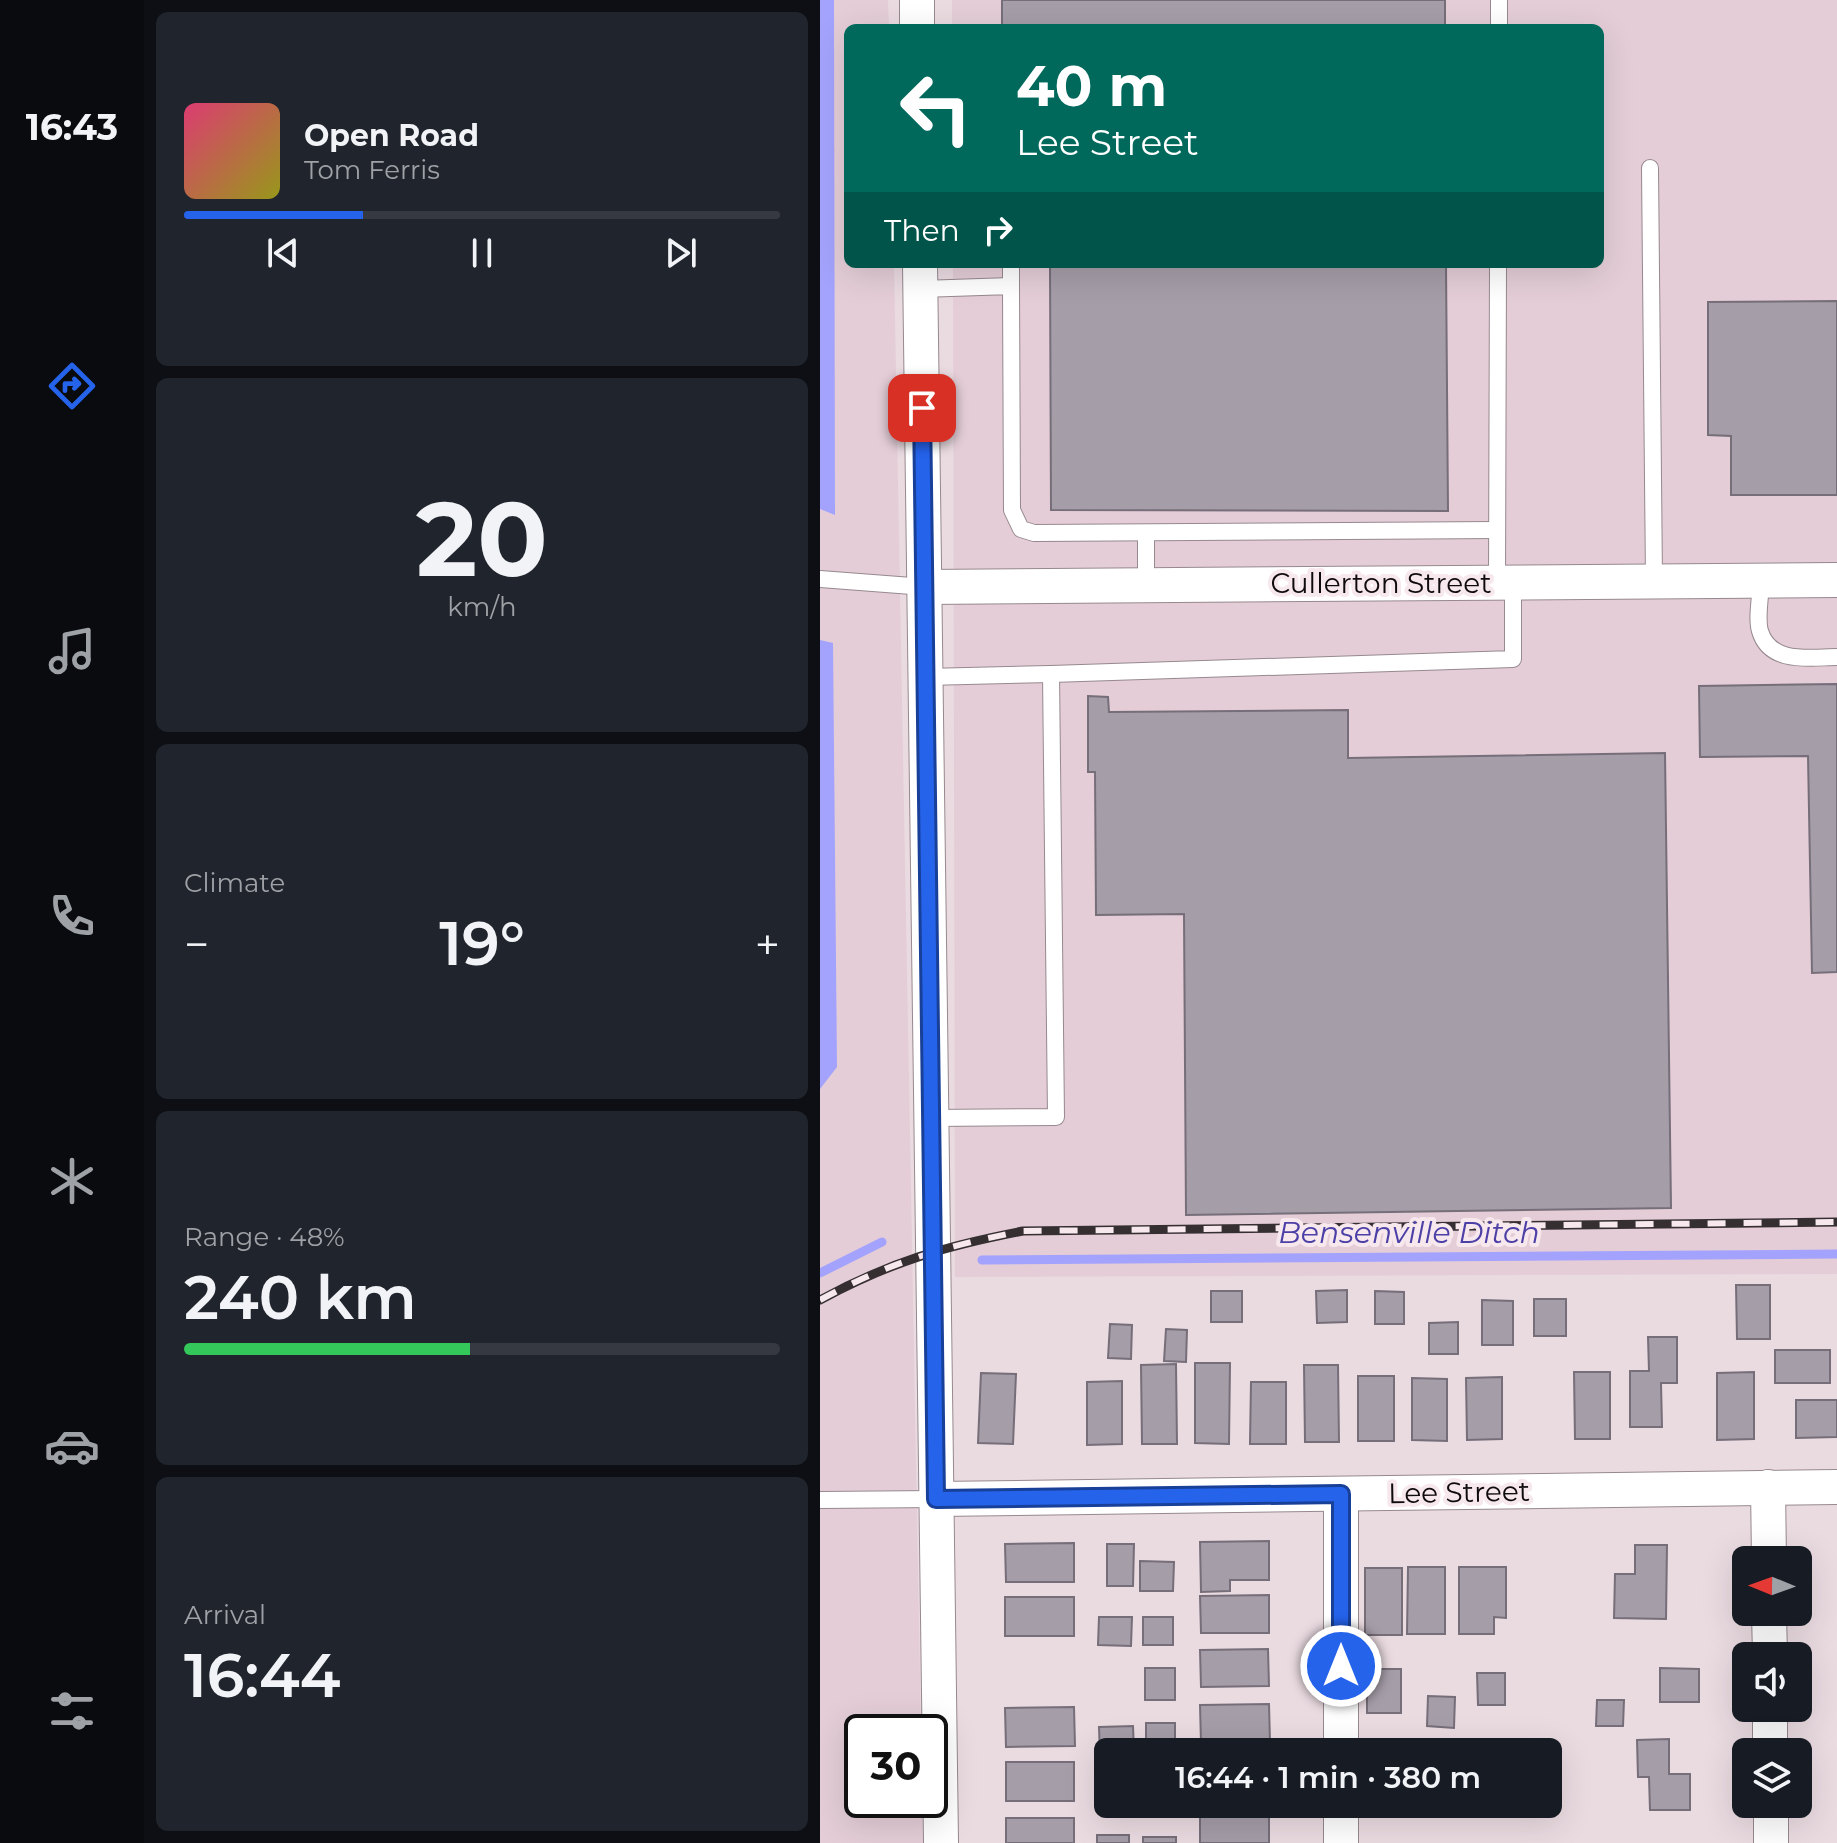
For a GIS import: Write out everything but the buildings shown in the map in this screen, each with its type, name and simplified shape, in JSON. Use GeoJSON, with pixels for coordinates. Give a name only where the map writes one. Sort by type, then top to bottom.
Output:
{"type":"FeatureCollection","features":[{"type":"Feature","properties":{"kind":"street"},"geometry":{"type":"LineString","coordinates":[[917,0],[917,24]]}},
{"type":"Feature","properties":{"kind":"street"},"geometry":{"type":"LineString","coordinates":[[921,276],[941,1843]]}},
{"type":"Feature","properties":{"kind":"street","name":"Cullerton Street"},"geometry":{"type":"LineString","coordinates":[[925,587],[1837,580]]}},
{"type":"Feature","properties":{"kind":"street"},"geometry":{"type":"LineString","coordinates":[[1768,1487],[1769,1546]]}},
{"type":"Feature","properties":{"kind":"street","name":"Lee Street"},"geometry":{"type":"LineString","coordinates":[[936,1499],[1837,1487]]}},
{"type":"Feature","properties":{"kind":"street"},"geometry":{"type":"LineString","coordinates":[[1341,1494],[1341,1738]]}},
{"type":"Feature","properties":{"kind":"street"},"geometry":{"type":"LineString","coordinates":[[1341,1818],[1341,1843]]}},
{"type":"Feature","properties":{"kind":"street"},"geometry":{"type":"LineString","coordinates":[[1771,1818],[1771,1843]]}},
{"type":"Feature","properties":{"kind":"lane"},"geometry":{"type":"LineString","coordinates":[[1499,0],[1499,24]]}},
{"type":"Feature","properties":{"kind":"lane"},"geometry":{"type":"LineString","coordinates":[[1650,168],[1654,581]]}},
{"type":"Feature","properties":{"kind":"lane"},"geometry":{"type":"LineString","coordinates":[[1011,268],[1015,520],[1021,529],[1034,533],[1497,530]]}},
{"type":"Feature","properties":{"kind":"lane"},"geometry":{"type":"LineString","coordinates":[[926,677],[1513,659],[1497,530],[1498,268]]}},
{"type":"Feature","properties":{"kind":"lane"},"geometry":{"type":"LineString","coordinates":[[921,276],[1011,286]]}},
{"type":"Feature","properties":{"kind":"lane"},"geometry":{"type":"LineString","coordinates":[[1146,533],[1146,585]]}},
{"type":"Feature","properties":{"kind":"lane"},"geometry":{"type":"LineString","coordinates":[[820,579],[925,587]]}},
{"type":"Feature","properties":{"kind":"lane"},"geometry":{"type":"LineString","coordinates":[[1761,580],[1760,631],[1771,647],[1785,658],[1837,657]]}},
{"type":"Feature","properties":{"kind":"lane"},"geometry":{"type":"LineString","coordinates":[[932,1118],[1056,1117],[1051,674]]}},
{"type":"Feature","properties":{"kind":"lane"},"geometry":{"type":"LineString","coordinates":[[820,1500],[936,1499]]}},
{"type":"Feature","properties":{"kind":"shaded area"},"geometry":{"type":"Polygon","coordinates":[[[820,0],[888,0],[889,24],[844,24],[844,268],[894,268],[921,1714],[844,1714],[844,1818],[922,1818],[923,1843],[820,1843],[820,0]]]}},
{"type":"Feature","properties":{"kind":"shaded area"},"geometry":{"type":"Polygon","coordinates":[[[952,0],[1837,0],[1837,1274],[955,1277],[953,268],[1604,268],[1604,24],[952,24],[952,0]]]}},
{"type":"Feature","properties":{"kind":"water"},"geometry":{"type":"Polygon","coordinates":[[[820,0],[834,0],[835,515],[820,509],[820,0]]]}},
{"type":"Feature","properties":{"kind":"water"},"geometry":{"type":"Polygon","coordinates":[[[820,640],[833,643],[837,1067],[820,1089],[820,640]]]}},
{"type":"Feature","properties":{"kind":"waterway","name":"Bensenville Ditch"},"geometry":{"type":"LineString","coordinates":[[820,1273],[882,1242]]}},
{"type":"Feature","properties":{"kind":"waterway","name":"Bensenville Ditch"},"geometry":{"type":"LineString","coordinates":[[982,1260],[1837,1254]]}},
{"type":"Feature","properties":{"kind":"railway"},"geometry":{"type":"LineString","coordinates":[[820,1300],[894,1265],[968,1243],[1023,1231],[1837,1222]]}},
{"type":"Feature","properties":{"kind":"route"},"geometry":{"type":"LineString","coordinates":[[922,408],[936,1499],[1341,1494],[1341,1666]]}}]}
